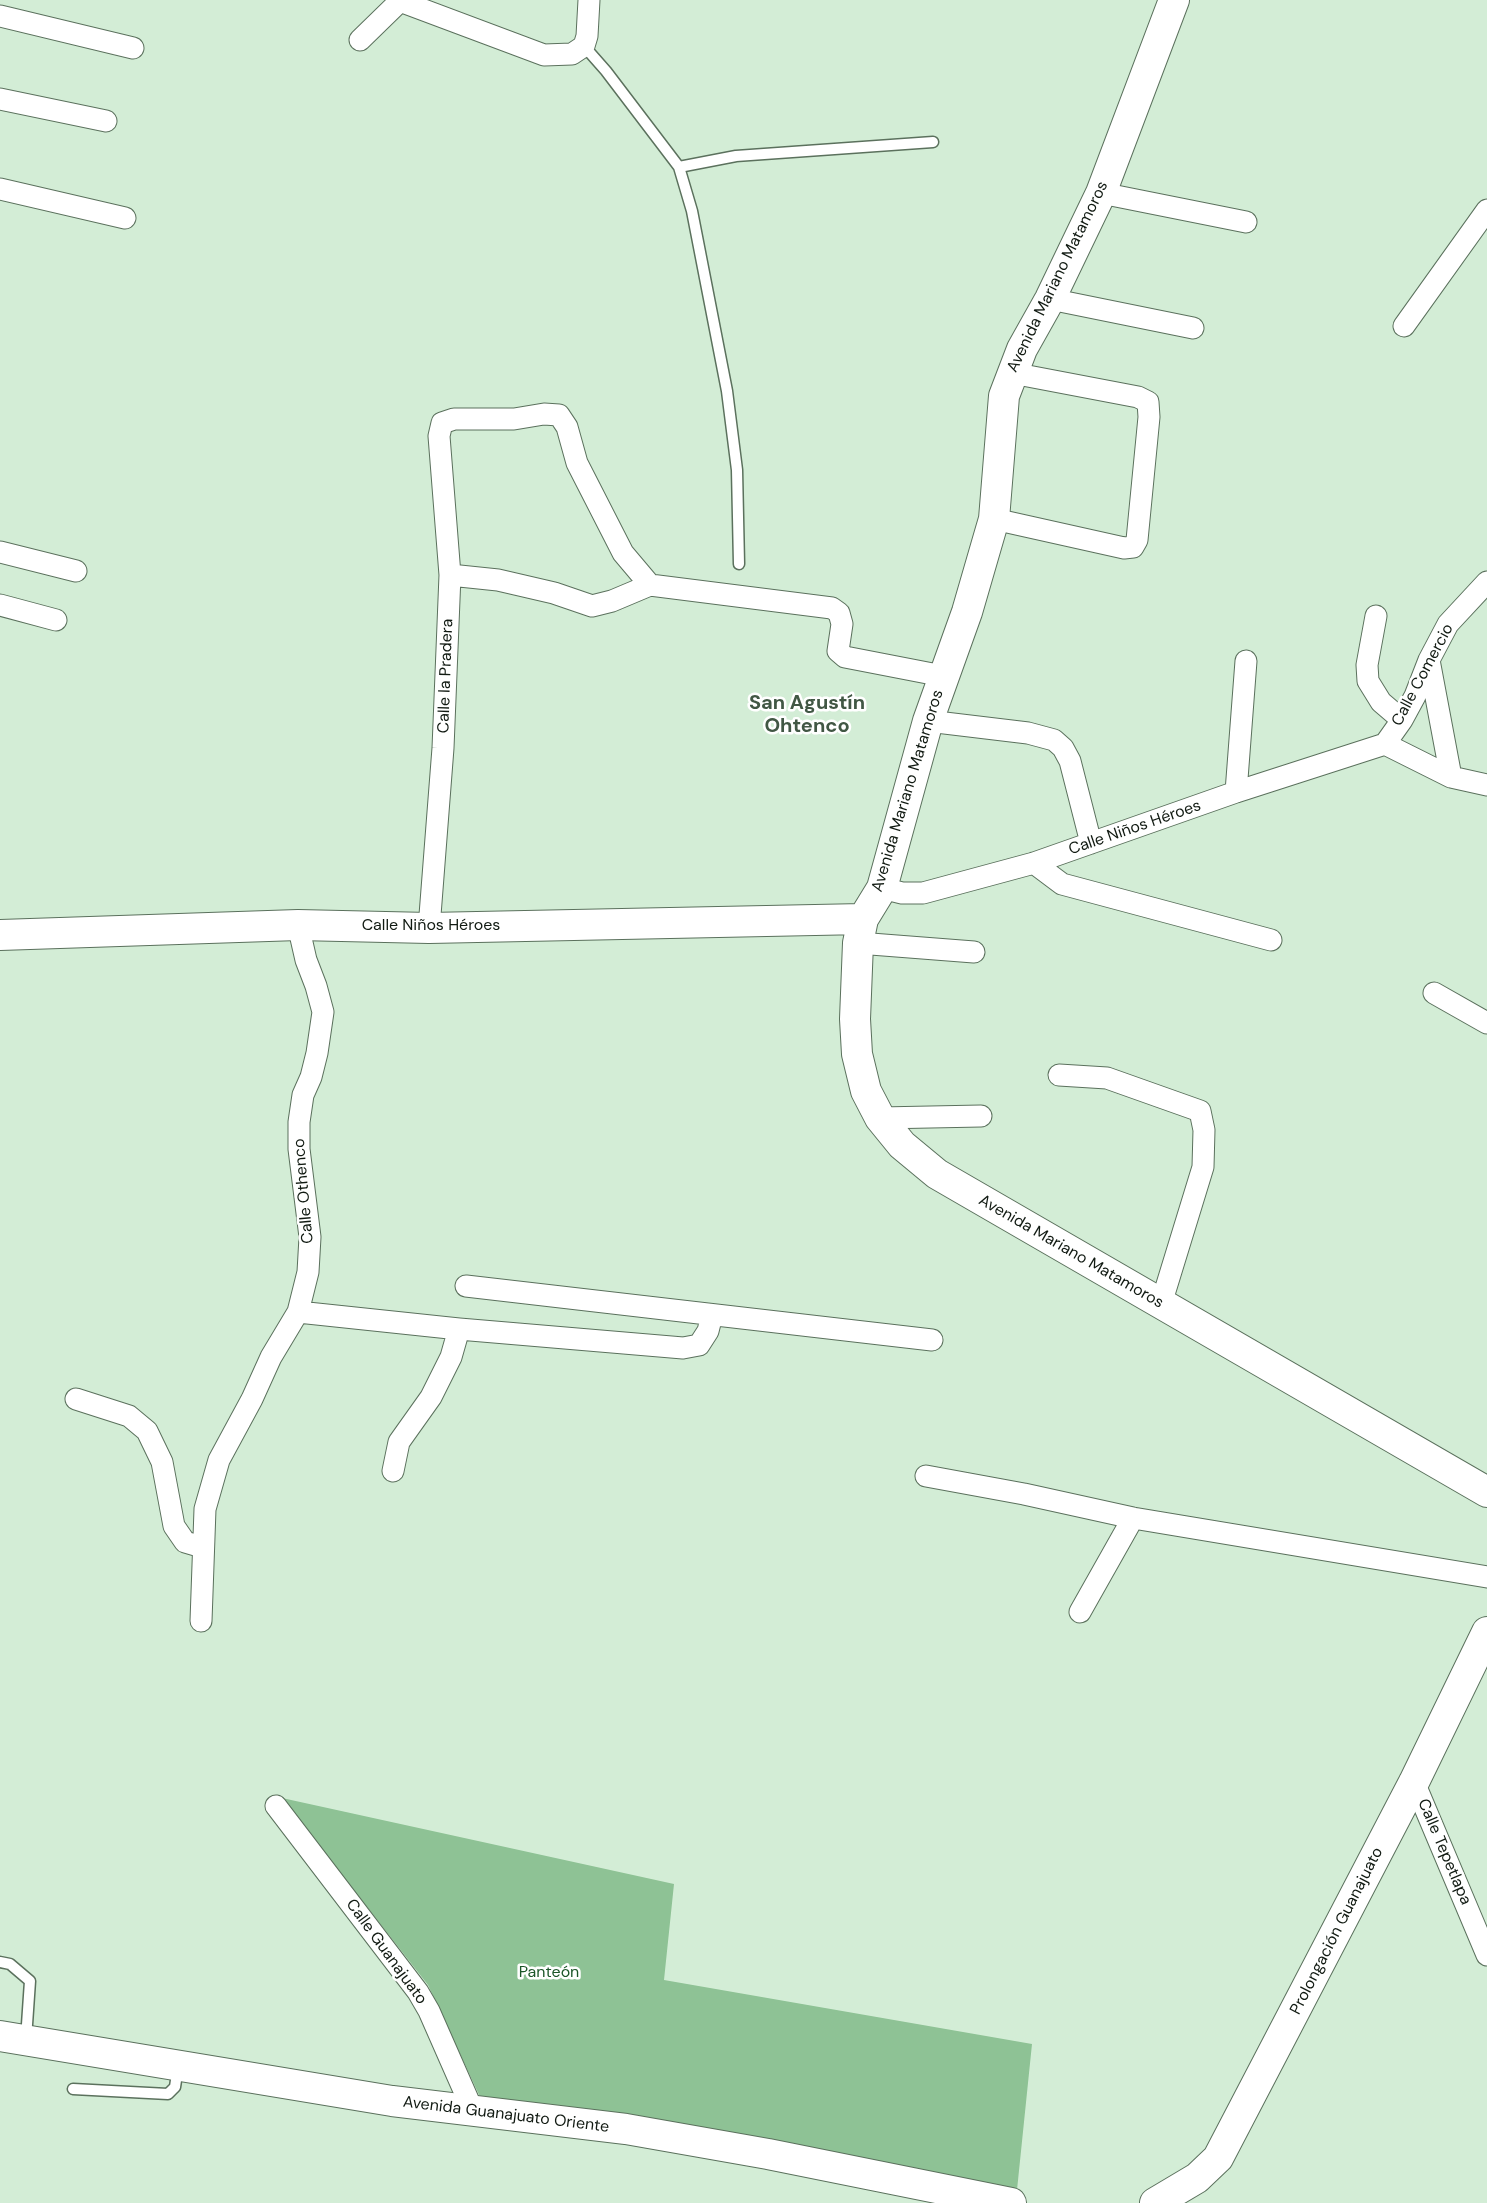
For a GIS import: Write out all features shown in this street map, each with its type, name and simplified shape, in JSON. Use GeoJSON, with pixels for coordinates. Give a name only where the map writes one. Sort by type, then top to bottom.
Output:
{"type":"FeatureCollection","features":[{"type":"Feature","properties":{"kind":"street"},"geometry":{"type":"LineString","coordinates":[[360,40],[399,1],[544,54],[572,54],[584,46],[587,36],[589,0]]}},
{"type":"Feature","properties":{"kind":"street","name":"Avenida Mariano Matamoros"},"geometry":{"type":"LineString","coordinates":[[1174,0],[1101,193],[1050,299],[1022,349],[1004,396],[994,519],[967,612],[928,721],[882,888],[860,931],[855,1019],[857,1054],[866,1091],[880,1118],[902,1145],[937,1174],[1487,1492]]}},
{"type":"Feature","properties":{"kind":"street"},"geometry":{"type":"LineString","coordinates":[[0,16],[133,48]]}},
{"type":"Feature","properties":{"kind":"street"},"geometry":{"type":"LineString","coordinates":[[0,99],[106,121]]}},
{"type":"Feature","properties":{"kind":"street"},"geometry":{"type":"LineString","coordinates":[[0,189],[125,218]]}},
{"type":"Feature","properties":{"kind":"street"},"geometry":{"type":"LineString","coordinates":[[1101,193],[1246,222]]}},
{"type":"Feature","properties":{"kind":"street"},"geometry":{"type":"LineString","coordinates":[[1404,326],[1487,210]]}},
{"type":"Feature","properties":{"kind":"street"},"geometry":{"type":"LineString","coordinates":[[1050,299],[1193,328]]}},
{"type":"Feature","properties":{"kind":"street"},"geometry":{"type":"LineString","coordinates":[[994,519],[1124,548],[1133,547],[1137,540],[1147,408],[1012,373]]}},
{"type":"Feature","properties":{"kind":"street","name":"Calle la Pradera"},"geometry":{"type":"LineString","coordinates":[[429,928],[443,748],[450,575],[439,436],[442,423],[454,420],[559,415],[567,427],[576,463],[623,553],[650,585]]}},
{"type":"Feature","properties":{"kind":"street"},"geometry":{"type":"LineString","coordinates":[[0,552],[76,571]]}},
{"type":"Feature","properties":{"kind":"street"},"geometry":{"type":"LineString","coordinates":[[450,575],[498,580],[554,593],[592,606],[612,601],[650,585],[832,608],[839,613],[842,624],[838,651],[845,657],[943,676]]}},
{"type":"Feature","properties":{"kind":"street","name":"Calle Comercio"},"geometry":{"type":"LineString","coordinates":[[1385,744],[1415,696],[1429,660],[1448,624],[1487,582]]}},
{"type":"Feature","properties":{"kind":"street"},"geometry":{"type":"LineString","coordinates":[[0,605],[56,620]]}},
{"type":"Feature","properties":{"kind":"street"},"geometry":{"type":"LineString","coordinates":[[1376,616],[1367,665],[1368,681],[1381,702],[1402,720]]}},
{"type":"Feature","properties":{"kind":"street"},"geometry":{"type":"LineString","coordinates":[[1429,660],[1451,777]]}},
{"type":"Feature","properties":{"kind":"street"},"geometry":{"type":"LineString","coordinates":[[1236,792],[1246,661]]}},
{"type":"Feature","properties":{"kind":"street"},"geometry":{"type":"LineString","coordinates":[[928,721],[1028,733],[1054,740],[1063,748],[1070,761],[1091,843]]}},
{"type":"Feature","properties":{"kind":"street"},"geometry":{"type":"LineString","coordinates":[[1385,744],[1451,777],[1487,784]]}},
{"type":"Feature","properties":{"kind":"street","name":"Calle Niños Héroes"},"geometry":{"type":"LineString","coordinates":[[882,888],[902,893],[923,893],[1034,863],[1236,792],[1385,744]]}},
{"type":"Feature","properties":{"kind":"street"},"geometry":{"type":"LineString","coordinates":[[1034,863],[1062,884],[1271,940]]}},
{"type":"Feature","properties":{"kind":"street","name":"Calle Niños Héroes"},"geometry":{"type":"LineString","coordinates":[[0,935],[298,925],[860,931]]}},
{"type":"Feature","properties":{"kind":"street","name":"Calle Othenco"},"geometry":{"type":"LineString","coordinates":[[201,1621],[202,1546],[206,1509],[219,1460],[252,1399],[271,1357],[298,1312],[308,1272],[310,1237],[299,1149],[299,1122],[303,1095],[311,1077],[317,1053],[323,1012],[306,960],[298,925]]}},
{"type":"Feature","properties":{"kind":"street"},"geometry":{"type":"LineString","coordinates":[[860,931],[974,952]]}},
{"type":"Feature","properties":{"kind":"street"},"geometry":{"type":"LineString","coordinates":[[1434,993],[1487,1023]]}},
{"type":"Feature","properties":{"kind":"street"},"geometry":{"type":"LineString","coordinates":[[1059,1075],[1107,1078],[1200,1111],[1204,1130],[1203,1167],[1161,1304]]}},
{"type":"Feature","properties":{"kind":"street"},"geometry":{"type":"LineString","coordinates":[[880,1118],[981,1116]]}},
{"type":"Feature","properties":{"kind":"street"},"geometry":{"type":"LineString","coordinates":[[466,1286],[932,1340]]}},
{"type":"Feature","properties":{"kind":"street"},"geometry":{"type":"LineString","coordinates":[[298,1312],[459,1329],[683,1348],[699,1345],[708,1331],[712,1315]]}},
{"type":"Feature","properties":{"kind":"street"},"geometry":{"type":"LineString","coordinates":[[393,1471],[399,1442],[431,1397],[451,1357],[459,1329]]}},
{"type":"Feature","properties":{"kind":"street"},"geometry":{"type":"LineString","coordinates":[[76,1399],[129,1416],[147,1431],[162,1462],[174,1526],[185,1542],[202,1546]]}},
{"type":"Feature","properties":{"kind":"street"},"geometry":{"type":"LineString","coordinates":[[926,1476],[1024,1494],[1133,1518],[1487,1577]]}},
{"type":"Feature","properties":{"kind":"street"},"geometry":{"type":"LineString","coordinates":[[1080,1612],[1133,1518]]}},
{"type":"Feature","properties":{"kind":"street","name":"Prolongación Guanajuato"},"geometry":{"type":"LineString","coordinates":[[1155,2203],[1197,2178],[1218,2158],[1414,1782],[1487,1632]]}},
{"type":"Feature","properties":{"kind":"street","name":"Calle Tepetlapa"},"geometry":{"type":"LineString","coordinates":[[1414,1782],[1487,1955]]}},
{"type":"Feature","properties":{"kind":"street","name":"Calle Guanajuato"},"geometry":{"type":"LineString","coordinates":[[276,1806],[418,1992],[429,2011],[473,2111]]}},
{"type":"Feature","properties":{"kind":"street","name":"Avenida Guanajuato Oriente"},"geometry":{"type":"LineString","coordinates":[[13,2038],[392,2101],[626,2129],[768,2154],[1002,2202]]}},
{"type":"Feature","properties":{"kind":"lane"},"geometry":{"type":"LineString","coordinates":[[584,46],[606,71],[679,167],[692,211],[727,391],[737,470],[739,564]]}},
{"type":"Feature","properties":{"kind":"lane"},"geometry":{"type":"LineString","coordinates":[[679,167],[736,156],[933,142]]}},
{"type":"Feature","properties":{"kind":"lane"},"geometry":{"type":"LineString","coordinates":[[0,1962],[10,1964],[30,1981],[13,2038]]}},
{"type":"Feature","properties":{"kind":"lane"},"geometry":{"type":"LineString","coordinates":[[73,2090],[168,2094],[175,2087],[178,2066]]}},
{"type":"Feature","properties":{"kind":"green space","name":"Panteón"},"geometry":{"type":"Polygon","coordinates":[[[282,1798],[674,1884],[664,1980],[1032,2044],[1017,2190],[480,2097],[428,1985],[282,1798]]]}},
{"type":"Feature","properties":{"kind":"district","name":"San Agustín Ohtenco"},"geometry":{"type":"Point","coordinates":[807,716]}}]}
